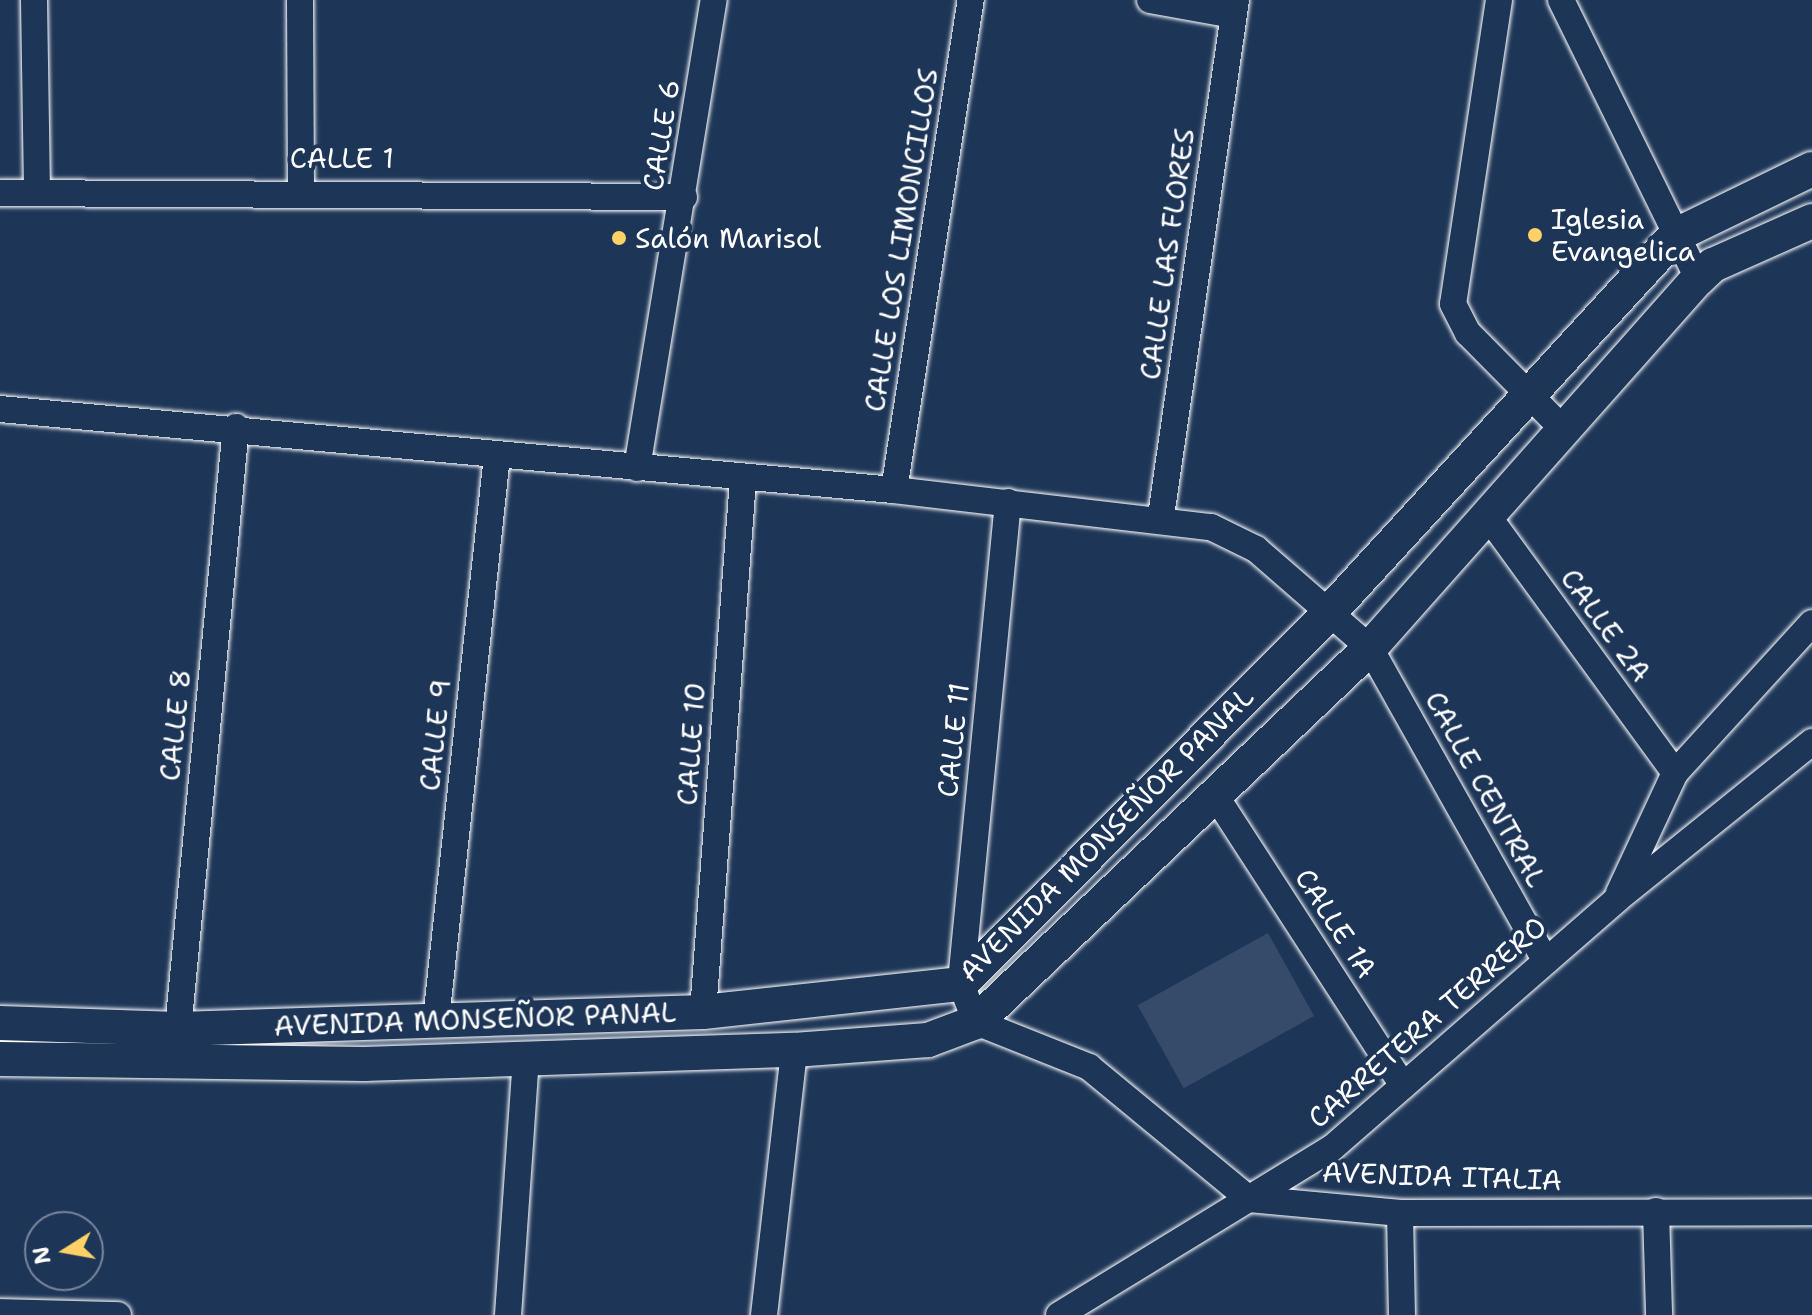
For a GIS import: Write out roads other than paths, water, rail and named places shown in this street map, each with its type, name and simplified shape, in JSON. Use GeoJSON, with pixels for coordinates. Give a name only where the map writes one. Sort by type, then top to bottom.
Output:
{"type":"FeatureCollection","features":[{"type":"Feature","properties":{"kind":"street"},"geometry":{"type":"LineString","coordinates":[[34,0],[37,191]]}},
{"type":"Feature","properties":{"kind":"street"},"geometry":{"type":"LineString","coordinates":[[300,0],[301,190]]}},
{"type":"Feature","properties":{"kind":"street","name":"CALLE 6"},"geometry":{"type":"LineString","coordinates":[[637,468],[714,0]]}},
{"type":"Feature","properties":{"kind":"street","name":"CALLE LOS LIMONCILLOS"},"geometry":{"type":"LineString","coordinates":[[894,490],[971,0]]}},
{"type":"Feature","properties":{"kind":"street"},"geometry":{"type":"LineString","coordinates":[[1150,0],[1235,8]]}},
{"type":"Feature","properties":{"kind":"street"},"geometry":{"type":"LineString","coordinates":[[1499,0],[1453,304],[1468,333],[1562,428]]}},
{"type":"Feature","properties":{"kind":"street"},"geometry":{"type":"LineString","coordinates":[[1561,0],[1698,279]]}},
{"type":"Feature","properties":{"kind":"street","name":"CALLE LAS FLORES"},"geometry":{"type":"LineString","coordinates":[[1161,516],[1235,8]]}},
{"type":"Feature","properties":{"kind":"street","name":"AVENIDA MONSEÑOR PANAL"},"geometry":{"type":"LineString","coordinates":[[0,1023],[178,1029],[703,1012],[961,984],[1327,615],[1525,393],[1676,235],[1812,169]]}},
{"type":"Feature","properties":{"kind":"street","name":"CALLE 1"},"geometry":{"type":"LineString","coordinates":[[0,193],[301,190],[684,197]]}},
{"type":"Feature","properties":{"kind":"street","name":"AVENIDA MONSEÑOR PANAL"},"geometry":{"type":"LineString","coordinates":[[0,1059],[526,1059],[794,1050],[928,1040],[976,1022],[1370,648],[1562,428],[1698,279],[1713,265],[1812,221]]}},
{"type":"Feature","properties":{"kind":"street"},"geometry":{"type":"LineString","coordinates":[[0,409],[236,427],[743,480],[894,490],[1161,516],[1211,527],[1256,549],[1327,615],[1370,648]]}},
{"type":"Feature","properties":{"kind":"street","name":"CALLE 8"},"geometry":{"type":"LineString","coordinates":[[178,1029],[236,427]]}},
{"type":"Feature","properties":{"kind":"street","name":"CALLE 9"},"geometry":{"type":"LineString","coordinates":[[436,1020],[497,456]]}},
{"type":"Feature","properties":{"kind":"street","name":"CALLE 10"},"geometry":{"type":"LineString","coordinates":[[703,1012],[743,480]]}},
{"type":"Feature","properties":{"kind":"street","name":"CALLE 11"},"geometry":{"type":"LineString","coordinates":[[961,984],[1008,502]]}},
{"type":"Feature","properties":{"kind":"street","name":"CALLE 2A"},"geometry":{"type":"LineString","coordinates":[[1487,515],[1675,773]]}},
{"type":"Feature","properties":{"kind":"street"},"geometry":{"type":"LineString","coordinates":[[1616,900],[1675,773],[1812,623]]}},
{"type":"Feature","properties":{"kind":"street","name":"CALLE CENTRAL"},"geometry":{"type":"LineString","coordinates":[[1370,648],[1546,961]]}},
{"type":"Feature","properties":{"kind":"street","name":"CARRETERA TERRERO"},"geometry":{"type":"LineString","coordinates":[[1059,1315],[1332,1148],[1616,900],[1812,742]]}},
{"type":"Feature","properties":{"kind":"street","name":"CALLE 1A"},"geometry":{"type":"LineString","coordinates":[[1215,795],[1403,1086]]}},
{"type":"Feature","properties":{"kind":"street"},"geometry":{"type":"LineString","coordinates":[[961,984],[976,1022],[1089,1067],[1249,1199]]}},
{"type":"Feature","properties":{"kind":"street"},"geometry":{"type":"LineString","coordinates":[[764,1315],[794,1050]]}},
{"type":"Feature","properties":{"kind":"street"},"geometry":{"type":"LineString","coordinates":[[508,1315],[526,1059]]}},
{"type":"Feature","properties":{"kind":"street","name":"AVENIDA ITALIA"},"geometry":{"type":"LineString","coordinates":[[1249,1199],[1400,1213],[1812,1212]]}},
{"type":"Feature","properties":{"kind":"street"},"geometry":{"type":"LineString","coordinates":[[1656,1211],[1659,1315]]}},
{"type":"Feature","properties":{"kind":"street"},"geometry":{"type":"LineString","coordinates":[[1400,1213],[1402,1315]]}},
{"type":"Feature","properties":{"kind":"street"},"geometry":{"type":"LineString","coordinates":[[0,1312],[118,1315]]}},
{"type":"Feature","properties":{"kind":"place","name":"Iglesia Evangelica"},"geometry":{"type":"Point","coordinates":[1535,235]}},
{"type":"Feature","properties":{"kind":"place","name":"Salón Marisol"},"geometry":{"type":"Point","coordinates":[619,238]}}]}
